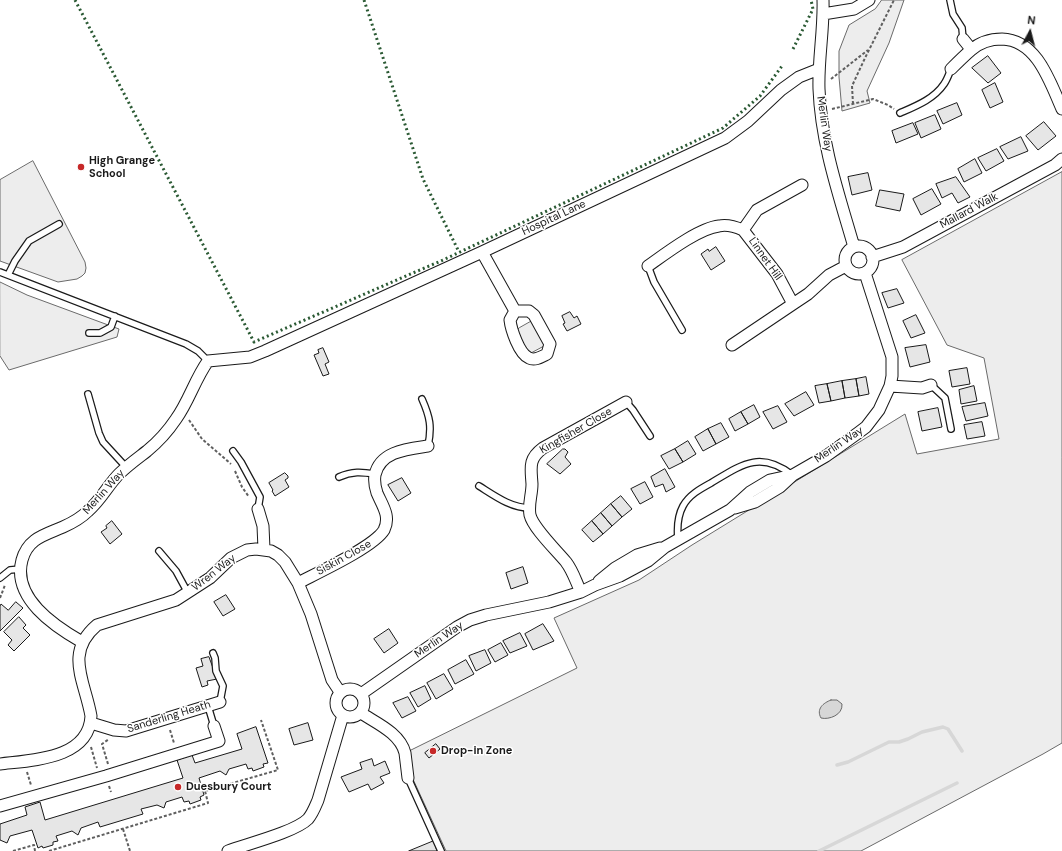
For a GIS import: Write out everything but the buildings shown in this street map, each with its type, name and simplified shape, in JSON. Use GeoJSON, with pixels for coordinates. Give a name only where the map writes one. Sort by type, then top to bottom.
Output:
{"type":"FeatureCollection","features":[{"type":"Feature","properties":{"kind":"street"},"geometry":{"type":"LineString","coordinates":[[819,69],[823,0]]}},
{"type":"Feature","properties":{"kind":"street"},"geometry":{"type":"LineString","coordinates":[[823,14],[854,9],[868,0]]}},
{"type":"Feature","properties":{"kind":"street"},"geometry":{"type":"LineString","coordinates":[[963,39],[971,49]]}},
{"type":"Feature","properties":{"kind":"street"},"geometry":{"type":"LineString","coordinates":[[951,69],[971,49],[983,42],[995,39],[1007,39],[1024,46],[1033,54],[1042,68],[1062,108]]}},
{"type":"Feature","properties":{"kind":"street","name":"Merlin Way"},"geometry":{"type":"LineString","coordinates":[[819,69],[820,112],[827,151],[854,247]]}},
{"type":"Feature","properties":{"kind":"street","name":"Hospital Lane"},"geometry":{"type":"LineString","coordinates":[[208,361],[250,357],[265,351],[482,252],[725,138],[748,121],[781,90],[799,77],[819,69]]}},
{"type":"Feature","properties":{"kind":"street","name":"Mallard Walk"},"geometry":{"type":"LineString","coordinates":[[872,257],[903,247],[1055,165],[1062,159]]}},
{"type":"Feature","properties":{"kind":"street"},"geometry":{"type":"LineString","coordinates":[[744,230],[757,210],[802,185]]}},
{"type":"Feature","properties":{"kind":"street","name":"Linnet Hill"},"geometry":{"type":"LineString","coordinates":[[648,266],[706,229],[724,225],[736,227],[744,230],[776,274],[793,304]]}},
{"type":"Feature","properties":{"kind":"street"},"geometry":{"type":"LineString","coordinates":[[859,246],[868,249],[872,257],[871,266],[865,273],[856,274],[846,266],[845,257],[850,249],[854,247],[859,246]]}},
{"type":"Feature","properties":{"kind":"street"},"geometry":{"type":"LineString","coordinates":[[482,252],[515,311]]}},
{"type":"Feature","properties":{"kind":"street"},"geometry":{"type":"LineString","coordinates":[[732,345],[808,294],[829,275],[846,266]]}},
{"type":"Feature","properties":{"kind":"street","name":"Merlin Way"},"geometry":{"type":"LineString","coordinates":[[361,694],[457,627],[470,620],[486,615],[550,602],[581,592],[594,585],[620,576],[648,562],[665,547],[678,539],[730,510],[755,502],[780,487],[793,475],[826,456],[866,427],[879,410],[890,386],[892,376],[892,357],[865,273]]}},
{"type":"Feature","properties":{"kind":"street","name":"Merlin Way"},"geometry":{"type":"LineString","coordinates":[[82,642],[64,632],[48,619],[29,598],[22,582],[21,569],[22,560],[26,551],[38,537],[71,523],[88,511],[101,498],[116,477],[126,467],[157,443],[177,418],[201,370],[208,361]]}},
{"type":"Feature","properties":{"kind":"street"},"geometry":{"type":"LineString","coordinates":[[890,386],[922,388],[932,385]]}},
{"type":"Feature","properties":{"kind":"street","name":"Kingfisher Close"},"geometry":{"type":"LineString","coordinates":[[581,592],[566,563],[553,549],[530,517],[532,485],[531,465],[533,458],[543,448],[626,402]]}},
{"type":"Feature","properties":{"kind":"street"},"geometry":{"type":"LineString","coordinates":[[375,474],[380,463],[386,457],[403,450],[428,446]]}},
{"type":"Feature","properties":{"kind":"street","name":"Siskin Close"},"geometry":{"type":"LineString","coordinates":[[298,582],[344,559],[374,541],[380,535],[384,529],[387,513],[376,492],[375,474]]}},
{"type":"Feature","properties":{"kind":"street"},"geometry":{"type":"LineString","coordinates":[[258,509],[264,530],[264,549],[278,554],[298,582],[311,614],[332,680],[340,692]]}},
{"type":"Feature","properties":{"kind":"street","name":"Wren Way"},"geometry":{"type":"LineString","coordinates":[[82,642],[89,632],[97,625],[167,604],[188,593],[210,578],[232,558],[247,550],[264,549]]}},
{"type":"Feature","properties":{"kind":"street"},"geometry":{"type":"LineString","coordinates":[[0,764],[24,762],[63,752],[73,748],[87,734],[91,723],[90,709],[79,664],[82,642]]}},
{"type":"Feature","properties":{"kind":"street"},"geometry":{"type":"LineString","coordinates":[[352,688],[358,690],[364,703],[361,713],[354,717],[343,715],[339,712],[335,702],[336,697],[340,692],[352,688]]}},
{"type":"Feature","properties":{"kind":"street","name":"Sanderling Heath"},"geometry":{"type":"LineString","coordinates":[[91,723],[114,730],[126,731],[220,702]]}},
{"type":"Feature","properties":{"kind":"street"},"geometry":{"type":"LineString","coordinates":[[361,713],[393,734],[400,742],[404,751],[408,778]]}},
{"type":"Feature","properties":{"kind":"street"},"geometry":{"type":"LineString","coordinates":[[228,851],[297,827],[308,818],[314,810],[318,800],[343,715]]}},
{"type":"Feature","properties":{"kind":"street"},"geometry":{"type":"LineString","coordinates":[[0,806],[219,741],[214,726]]}},
{"type":"Feature","properties":{"kind":"lane"},"geometry":{"type":"LineString","coordinates":[[950,0],[953,14],[962,28],[963,39]]}},
{"type":"Feature","properties":{"kind":"lane"},"geometry":{"type":"LineString","coordinates":[[900,113],[924,102],[934,94],[944,84],[951,69]]}},
{"type":"Feature","properties":{"kind":"lane"},"geometry":{"type":"LineString","coordinates":[[8,275],[15,261],[29,241],[59,224]]}},
{"type":"Feature","properties":{"kind":"lane"},"geometry":{"type":"LineString","coordinates":[[648,266],[654,282],[682,330]]}},
{"type":"Feature","properties":{"kind":"lane"},"geometry":{"type":"LineString","coordinates":[[0,272],[186,344],[198,351],[208,361]]}},
{"type":"Feature","properties":{"kind":"lane"},"geometry":{"type":"LineString","coordinates":[[89,333],[100,333],[111,327],[115,316]]}},
{"type":"Feature","properties":{"kind":"lane"},"geometry":{"type":"LineString","coordinates":[[932,385],[945,398],[951,429]]}},
{"type":"Feature","properties":{"kind":"lane"},"geometry":{"type":"LineString","coordinates":[[88,394],[103,442],[126,467]]}},
{"type":"Feature","properties":{"kind":"lane"},"geometry":{"type":"LineString","coordinates":[[422,399],[430,422],[428,446]]}},
{"type":"Feature","properties":{"kind":"lane"},"geometry":{"type":"LineString","coordinates":[[626,402],[634,410],[650,436]]}},
{"type":"Feature","properties":{"kind":"lane"},"geometry":{"type":"LineString","coordinates":[[233,450],[260,497],[258,509]]}},
{"type":"Feature","properties":{"kind":"lane"},"geometry":{"type":"LineString","coordinates":[[678,539],[679,513],[686,501],[695,492],[736,467],[749,463],[762,462],[784,468],[793,475]]}},
{"type":"Feature","properties":{"kind":"lane"},"geometry":{"type":"LineString","coordinates":[[340,477],[350,472],[375,474]]}},
{"type":"Feature","properties":{"kind":"lane"},"geometry":{"type":"LineString","coordinates":[[479,486],[510,504],[523,508],[530,508]]}},
{"type":"Feature","properties":{"kind":"lane"},"geometry":{"type":"LineString","coordinates":[[159,551],[176,571],[188,593]]}},
{"type":"Feature","properties":{"kind":"lane"},"geometry":{"type":"LineString","coordinates":[[0,578],[10,570],[21,569]]}},
{"type":"Feature","properties":{"kind":"lane","name":"Sanderling Heath"},"geometry":{"type":"LineString","coordinates":[[213,653],[216,671],[223,686],[220,702]]}},
{"type":"Feature","properties":{"kind":"lane"},"geometry":{"type":"LineString","coordinates":[[208,706],[214,726]]}},
{"type":"Feature","properties":{"kind":"lane"},"geometry":{"type":"LineString","coordinates":[[408,778],[441,851]]}},
{"type":"Feature","properties":{"kind":"path"},"geometry":{"type":"LineString","coordinates":[[853,104],[852,86],[894,0]]}},
{"type":"Feature","properties":{"kind":"path"},"geometry":{"type":"LineString","coordinates":[[819,81],[830,80],[869,49]]}},
{"type":"Feature","properties":{"kind":"path"},"geometry":{"type":"LineString","coordinates":[[820,112],[873,99],[888,105],[900,113]]}},
{"type":"Feature","properties":{"kind":"path"},"geometry":{"type":"LineString","coordinates":[[182,409],[202,439],[230,464],[236,472],[242,487],[254,501],[258,509]]}},
{"type":"Feature","properties":{"kind":"path"},"geometry":{"type":"LineString","coordinates":[[166,718],[177,753]]}},
{"type":"Feature","properties":{"kind":"path"},"geometry":{"type":"LineString","coordinates":[[49,851],[208,803],[205,791],[278,770],[261,720]]}},
{"type":"Feature","properties":{"kind":"path"},"geometry":{"type":"LineString","coordinates":[[109,769],[102,744],[111,738],[114,730]]}},
{"type":"Feature","properties":{"kind":"path"},"geometry":{"type":"LineString","coordinates":[[84,738],[90,744],[99,772]]}},
{"type":"Feature","properties":{"kind":"path"},"geometry":{"type":"LineString","coordinates":[[24,762],[34,796]]}},
{"type":"Feature","properties":{"kind":"path"},"geometry":{"type":"LineString","coordinates":[[123,829],[130,851]]}},
{"type":"Feature","properties":{"kind":"path"},"geometry":{"type":"LineString","coordinates":[[13,851],[34,845],[35,851]]}},
{"type":"Feature","properties":{"kind":"shaded area"},"geometry":{"type":"Polygon","coordinates":[[[882,0],[904,0],[889,43],[867,91],[870,103],[842,111],[839,77],[839,51],[849,25],[875,9],[882,0]]]}},
{"type":"Feature","properties":{"kind":"shaded area"},"geometry":{"type":"Polygon","coordinates":[[[33,161],[85,262],[85,273],[77,279],[58,282],[0,261],[0,180],[33,161]]]}},
{"type":"Feature","properties":{"kind":"shaded area"},"geometry":{"type":"Polygon","coordinates":[[[1062,172],[1062,743],[861,851],[446,851],[412,777],[409,751],[577,668],[554,618],[639,580],[692,545],[905,414],[917,454],[999,439],[984,358],[947,345],[902,260],[1062,172]]]}},
{"type":"Feature","properties":{"kind":"shaded area"},"geometry":{"type":"Polygon","coordinates":[[[0,282],[27,295],[119,329],[117,337],[9,370],[0,356],[0,282]]]}},
{"type":"Feature","properties":{"kind":"shaded area"},"geometry":{"type":"Polygon","coordinates":[[[532,321],[546,342],[544,346],[531,353],[528,353],[516,331],[532,321]]]}},
{"type":"Feature","properties":{"kind":"shaded area"},"geometry":{"type":"Polygon","coordinates":[[[831,700],[837,700],[842,704],[842,708],[835,716],[821,718],[819,712],[821,707],[831,700]]]}},
{"type":"Feature","properties":{"kind":"waterway"},"geometry":{"type":"LineString","coordinates":[[837,765],[848,762],[889,742],[899,742],[922,732],[943,727],[948,729],[962,751]]}},
{"type":"Feature","properties":{"kind":"waterway"},"geometry":{"type":"LineString","coordinates":[[819,851],[957,783]]}},
{"type":"Feature","properties":{"kind":"hedge"},"geometry":{"type":"LineString","coordinates":[[75,0],[254,342],[443,260],[723,128],[760,96],[782,66]]}},
{"type":"Feature","properties":{"kind":"hedge"},"geometry":{"type":"LineString","coordinates":[[364,0],[423,179],[459,252]]}},
{"type":"Feature","properties":{"kind":"hedge"},"geometry":{"type":"LineString","coordinates":[[793,49],[813,9],[811,0]]}},
{"type":"Feature","properties":{"kind":"place","name":"High Grange School"},"geometry":{"type":"Point","coordinates":[81,167]}},
{"type":"Feature","properties":{"kind":"place","name":"Drop-in Zone"},"geometry":{"type":"Point","coordinates":[433,751]}},
{"type":"Feature","properties":{"kind":"place","name":"Duesbury Court"},"geometry":{"type":"Point","coordinates":[178,787]}}]}
